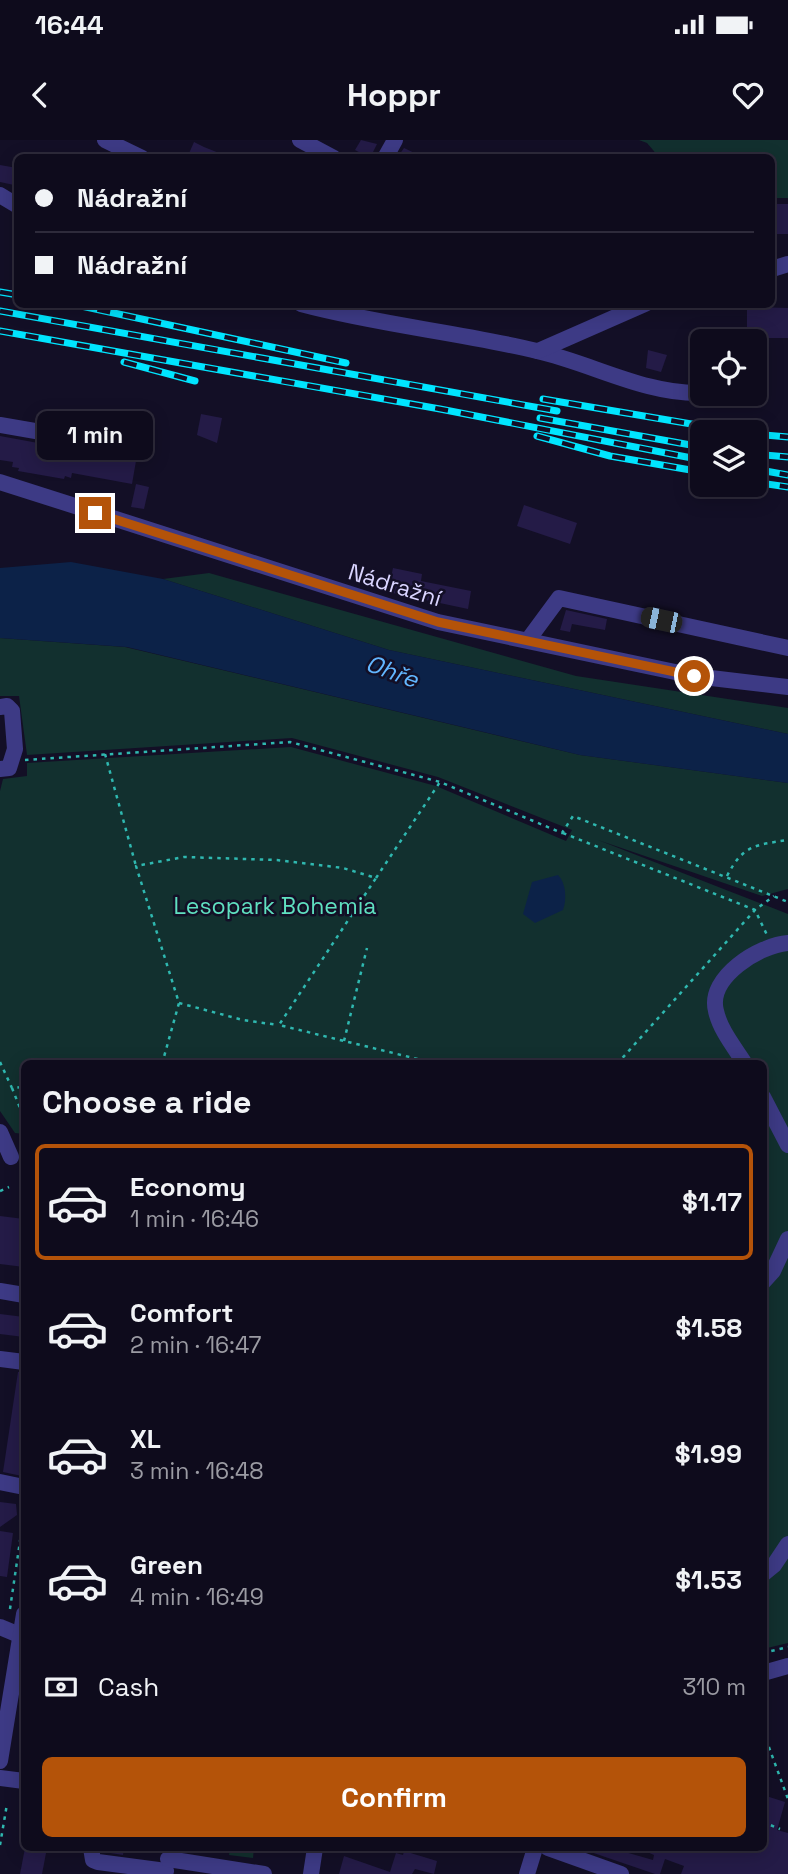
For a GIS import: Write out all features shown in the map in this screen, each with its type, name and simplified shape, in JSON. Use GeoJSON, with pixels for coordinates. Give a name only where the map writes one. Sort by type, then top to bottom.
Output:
{"type":"FeatureCollection","features":[{"type":"Feature","properties":{"kind":"street"},"geometry":{"type":"LineString","coordinates":[[104,140],[134,154]]}},
{"type":"Feature","properties":{"kind":"street"},"geometry":{"type":"LineString","coordinates":[[299,140],[326,154]]}},
{"type":"Feature","properties":{"kind":"street"},"geometry":{"type":"LineString","coordinates":[[320,308],[538,351],[643,384],[690,394]]}},
{"type":"Feature","properties":{"kind":"street"},"geometry":{"type":"LineString","coordinates":[[538,351],[636,308]]}},
{"type":"Feature","properties":{"kind":"street"},"geometry":{"type":"LineString","coordinates":[[0,425],[133,448]]}},
{"type":"Feature","properties":{"kind":"street","name":"Nádražní"},"geometry":{"type":"LineString","coordinates":[[0,482],[438,622],[694,676],[788,687]]}},
{"type":"Feature","properties":{"kind":"street"},"geometry":{"type":"LineString","coordinates":[[528,640],[559,598],[788,648]]}},
{"type":"Feature","properties":{"kind":"street"},"geometry":{"type":"LineString","coordinates":[[0,706],[12,710],[7,729],[5,768]]}},
{"type":"Feature","properties":{"kind":"street"},"geometry":{"type":"LineString","coordinates":[[743,1060],[715,1011],[715,997],[737,966],[780,944]]}},
{"type":"Feature","properties":{"kind":"street"},"geometry":{"type":"LineString","coordinates":[[767,1105],[788,1145]]}},
{"type":"Feature","properties":{"kind":"street"},"geometry":{"type":"LineString","coordinates":[[0,1132],[11,1157]]}},
{"type":"Feature","properties":{"kind":"street"},"geometry":{"type":"LineString","coordinates":[[767,1278],[773,1271],[788,1239]]}},
{"type":"Feature","properties":{"kind":"street"},"geometry":{"type":"LineString","coordinates":[[0,1291],[21,1294]]}},
{"type":"Feature","properties":{"kind":"street"},"geometry":{"type":"LineString","coordinates":[[0,1359],[21,1362]]}},
{"type":"Feature","properties":{"kind":"street"},"geometry":{"type":"LineString","coordinates":[[0,1482],[21,1486]]}},
{"type":"Feature","properties":{"kind":"street"},"geometry":{"type":"LineString","coordinates":[[767,1571],[788,1544]]}},
{"type":"Feature","properties":{"kind":"street"},"geometry":{"type":"LineString","coordinates":[[0,1761],[13,1633]]}},
{"type":"Feature","properties":{"kind":"street"},"geometry":{"type":"LineString","coordinates":[[767,1672],[788,1666]]}},
{"type":"Feature","properties":{"kind":"street"},"geometry":{"type":"LineString","coordinates":[[0,1778],[21,1781]]}},
{"type":"Feature","properties":{"kind":"street"},"geometry":{"type":"LineString","coordinates":[[92,1851],[93,1860],[98,1862],[167,1863],[264,1874]]}},
{"type":"Feature","properties":{"kind":"street"},"geometry":{"type":"LineString","coordinates":[[311,1874],[315,1851]]}},
{"type":"Feature","properties":{"kind":"street"},"geometry":{"type":"LineString","coordinates":[[527,1874],[534,1851]]}},
{"type":"Feature","properties":{"kind":"street"},"geometry":{"type":"LineString","coordinates":[[556,1851],[621,1874]]}},
{"type":"Feature","properties":{"kind":"path"},"geometry":{"type":"LineString","coordinates":[[5,768],[26,760],[290,742],[440,782],[755,911],[780,944]]}},
{"type":"Feature","properties":{"kind":"path"},"geometry":{"type":"LineString","coordinates":[[105,754],[136,866],[179,1003],[163,1060]]}},
{"type":"Feature","properties":{"kind":"path"},"geometry":{"type":"LineString","coordinates":[[279,1025],[440,782]]}},
{"type":"Feature","properties":{"kind":"path"},"geometry":{"type":"LineString","coordinates":[[562,833],[573,816],[788,902]]}},
{"type":"Feature","properties":{"kind":"path"},"geometry":{"type":"LineString","coordinates":[[727,876],[737,856],[754,845],[788,840]]}},
{"type":"Feature","properties":{"kind":"path"},"geometry":{"type":"LineString","coordinates":[[136,866],[184,857],[277,860],[343,868],[376,878]]}},
{"type":"Feature","properties":{"kind":"path"},"geometry":{"type":"LineString","coordinates":[[621,1060],[755,911],[774,896]]}},
{"type":"Feature","properties":{"kind":"path"},"geometry":{"type":"LineString","coordinates":[[344,1041],[367,948]]}},
{"type":"Feature","properties":{"kind":"path"},"geometry":{"type":"LineString","coordinates":[[179,1003],[422,1060]]}},
{"type":"Feature","properties":{"kind":"path"},"geometry":{"type":"LineString","coordinates":[[0,1062],[21,1110]]}},
{"type":"Feature","properties":{"kind":"path"},"geometry":{"type":"LineString","coordinates":[[12,1088],[21,1087]]}},
{"type":"Feature","properties":{"kind":"path"},"geometry":{"type":"LineString","coordinates":[[0,1191],[9,1187]]}},
{"type":"Feature","properties":{"kind":"path"},"geometry":{"type":"LineString","coordinates":[[13,1633],[21,1546]]}},
{"type":"Feature","properties":{"kind":"path"},"geometry":{"type":"LineString","coordinates":[[767,1652],[788,1647]]}},
{"type":"Feature","properties":{"kind":"path"},"geometry":{"type":"LineString","coordinates":[[767,1742],[788,1799]]}},
{"type":"Feature","properties":{"kind":"path"},"geometry":{"type":"LineString","coordinates":[[0,1845],[7,1804]]}},
{"type":"Feature","properties":{"kind":"path"},"geometry":{"type":"LineString","coordinates":[[767,1824],[780,1829]]}},
{"type":"Feature","properties":{"kind":"green space"},"geometry":{"type":"Polygon","coordinates":[[[639,140],[788,140],[788,198],[775,198],[775,154],[656,154],[647,143],[639,140]]]}},
{"type":"Feature","properties":{"kind":"green space"},"geometry":{"type":"Polygon","coordinates":[[[209,573],[576,676],[788,708],[788,734],[389,650],[163,579],[209,573]]]}},
{"type":"Feature","properties":{"kind":"green space","name":"Lesopark Bohemia"},"geometry":{"type":"Polygon","coordinates":[[[0,638],[125,647],[580,755],[788,783],[788,889],[762,896],[598,840],[788,914],[788,1643],[767,1648],[767,1060],[21,1060],[21,1134],[15,1133],[0,1111],[0,791],[3,779],[27,776],[27,763],[291,747],[436,786],[566,841],[572,830],[438,777],[292,738],[27,755],[19,696],[0,696],[0,638]]]}},
{"type":"Feature","properties":{"kind":"green space"},"geometry":{"type":"Polygon","coordinates":[[[230,1851],[254,1851],[253,1858],[229,1855],[230,1851]]]}},
{"type":"Feature","properties":{"kind":"water","name":"Ohře"},"geometry":{"type":"Polygon","coordinates":[[[71,562],[163,579],[389,650],[788,734],[788,783],[580,755],[127,647],[0,638],[0,568],[71,562]]]}},
{"type":"Feature","properties":{"kind":"water"},"geometry":{"type":"Polygon","coordinates":[[[558,875],[565,891],[563,910],[535,923],[523,914],[532,882],[558,875]]]}},
{"type":"Feature","properties":{"kind":"building"},"geometry":{"type":"Polygon","coordinates":[[[361,140],[377,144],[372,154],[362,154],[355,150],[361,140]]]}},
{"type":"Feature","properties":{"kind":"building"},"geometry":{"type":"Polygon","coordinates":[[[194,142],[222,154],[189,154],[194,142]]]}},
{"type":"Feature","properties":{"kind":"building"},"geometry":{"type":"Polygon","coordinates":[[[404,148],[417,154],[400,154],[404,148]]]}},
{"type":"Feature","properties":{"kind":"building"},"geometry":{"type":"Polygon","coordinates":[[[0,165],[14,167],[14,185],[0,182],[0,165]]]}},
{"type":"Feature","properties":{"kind":"building"},"geometry":{"type":"Polygon","coordinates":[[[775,204],[788,204],[788,234],[775,234],[775,204]]]}},
{"type":"Feature","properties":{"kind":"building"},"geometry":{"type":"Polygon","coordinates":[[[747,308],[788,308],[788,338],[767,338],[767,329],[747,329],[747,308]]]}},
{"type":"Feature","properties":{"kind":"building"},"geometry":{"type":"Polygon","coordinates":[[[648,350],[667,355],[661,372],[646,368],[648,350]]]}},
{"type":"Feature","properties":{"kind":"building"},"geometry":{"type":"Polygon","coordinates":[[[201,414],[222,418],[217,443],[197,435],[201,414]]]}},
{"type":"Feature","properties":{"kind":"building"},"geometry":{"type":"Polygon","coordinates":[[[120,419],[143,427],[141,437],[117,432],[120,419]]]}},
{"type":"Feature","properties":{"kind":"building"},"geometry":{"type":"Polygon","coordinates":[[[0,436],[136,461],[132,484],[72,473],[71,478],[65,476],[64,479],[18,471],[19,468],[12,467],[13,462],[0,460],[0,436]]]}},
{"type":"Feature","properties":{"kind":"building"},"geometry":{"type":"Polygon","coordinates":[[[136,484],[149,487],[144,509],[131,507],[136,484]]]}},
{"type":"Feature","properties":{"kind":"building"},"geometry":{"type":"Polygon","coordinates":[[[524,505],[577,523],[570,544],[517,526],[524,505]]]}},
{"type":"Feature","properties":{"kind":"building"},"geometry":{"type":"Polygon","coordinates":[[[393,568],[422,574],[421,581],[471,591],[468,609],[388,592],[393,568]]]}},
{"type":"Feature","properties":{"kind":"building"},"geometry":{"type":"Polygon","coordinates":[[[566,610],[607,619],[605,630],[572,624],[570,632],[560,630],[566,610]]]}},
{"type":"Feature","properties":{"kind":"building"},"geometry":{"type":"Polygon","coordinates":[[[0,1216],[21,1219],[21,1267],[0,1264],[0,1216]]]}},
{"type":"Feature","properties":{"kind":"building"},"geometry":{"type":"Polygon","coordinates":[[[0,1314],[21,1317],[21,1337],[0,1334],[0,1314]]]}},
{"type":"Feature","properties":{"kind":"building"},"geometry":{"type":"Polygon","coordinates":[[[18,1372],[21,1372],[21,1476],[3,1472],[18,1372]]]}},
{"type":"Feature","properties":{"kind":"building"},"geometry":{"type":"Polygon","coordinates":[[[0,1502],[16,1504],[17,1515],[0,1527],[0,1502]]]}},
{"type":"Feature","properties":{"kind":"building"},"geometry":{"type":"Polygon","coordinates":[[[0,1531],[13,1533],[7,1577],[0,1576],[0,1531]]]}},
{"type":"Feature","properties":{"kind":"building"},"geometry":{"type":"Polygon","coordinates":[[[767,1796],[785,1802],[777,1830],[788,1833],[788,1874],[681,1874],[684,1866],[665,1859],[660,1874],[655,1874],[588,1851],[622,1851],[653,1860],[654,1855],[645,1851],[767,1851],[767,1796]]]}},
{"type":"Feature","properties":{"kind":"building"},"geometry":{"type":"Polygon","coordinates":[[[24,1851],[46,1851],[42,1874],[20,1874],[24,1851]]]}},
{"type":"Feature","properties":{"kind":"building"},"geometry":{"type":"Polygon","coordinates":[[[104,1851],[124,1851],[123,1855],[104,1851]]]}},
{"type":"Feature","properties":{"kind":"building"},"geometry":{"type":"Polygon","coordinates":[[[404,1851],[437,1861],[434,1874],[415,1869],[412,1874],[339,1874],[344,1856],[390,1872],[396,1853],[403,1855],[404,1851]]]}},
{"type":"Feature","properties":{"kind":"railway"},"geometry":{"type":"LineString","coordinates":[[0,292],[14,294]]}},
{"type":"Feature","properties":{"kind":"railway"},"geometry":{"type":"LineString","coordinates":[[91,308],[346,363]]}},
{"type":"Feature","properties":{"kind":"railway"},"geometry":{"type":"LineString","coordinates":[[0,311],[557,411]]}},
{"type":"Feature","properties":{"kind":"railway"},"geometry":{"type":"LineString","coordinates":[[0,331],[440,409],[690,458]]}},
{"type":"Feature","properties":{"kind":"railway"},"geometry":{"type":"LineString","coordinates":[[124,362],[195,381]]}},
{"type":"Feature","properties":{"kind":"railway"},"geometry":{"type":"LineString","coordinates":[[543,399],[690,424]]}},
{"type":"Feature","properties":{"kind":"railway"},"geometry":{"type":"LineString","coordinates":[[540,418],[690,445]]}},
{"type":"Feature","properties":{"kind":"railway"},"geometry":{"type":"LineString","coordinates":[[767,435],[788,437]]}},
{"type":"Feature","properties":{"kind":"railway"},"geometry":{"type":"LineString","coordinates":[[537,436],[610,456],[690,470]]}},
{"type":"Feature","properties":{"kind":"railway"},"geometry":{"type":"LineString","coordinates":[[767,455],[788,457]]}},
{"type":"Feature","properties":{"kind":"railway"},"geometry":{"type":"LineString","coordinates":[[767,471],[788,475]]}},
{"type":"Feature","properties":{"kind":"railway"},"geometry":{"type":"LineString","coordinates":[[767,484],[788,487]]}},
{"type":"Feature","properties":{"kind":"route"},"geometry":{"type":"LineString","coordinates":[[95,513],[438,622],[694,676]]}}]}
